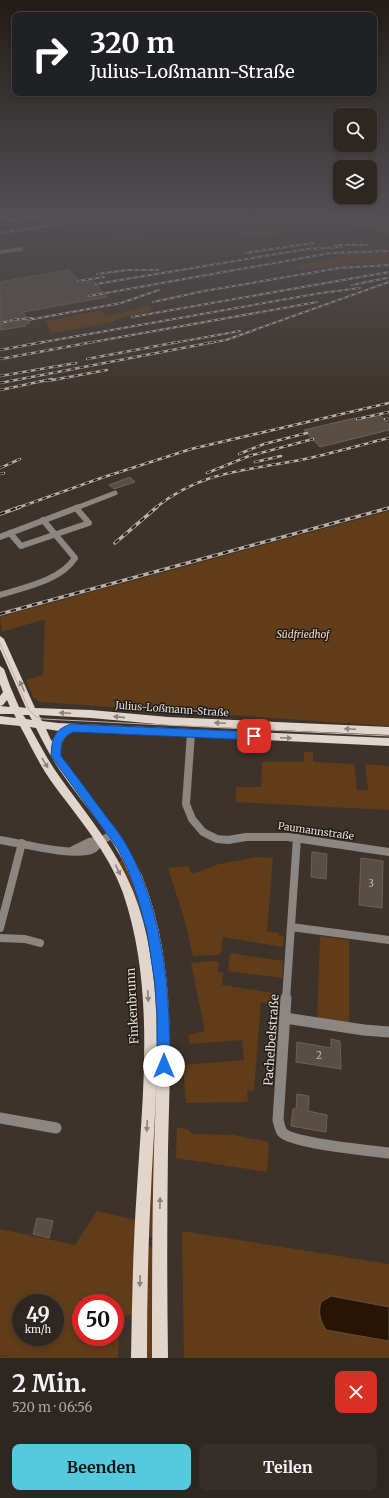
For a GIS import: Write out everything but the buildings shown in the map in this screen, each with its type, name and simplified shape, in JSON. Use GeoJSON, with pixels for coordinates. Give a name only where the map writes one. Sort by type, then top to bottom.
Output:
{"type":"FeatureCollection","features":[{"type":"Feature","properties":{"kind":"main road"},"geometry":{"type":"LineString","coordinates":[[0,639],[32,711],[56,756],[114,834],[133,868],[146,907],[157,953],[163,1001],[164,1066],[159,1249],[160,1358]]}},
{"type":"Feature","properties":{"kind":"main road"},"geometry":{"type":"LineString","coordinates":[[0,669],[8,692],[17,711]]}},
{"type":"Feature","properties":{"kind":"main road"},"geometry":{"type":"LineString","coordinates":[[0,703],[8,692]]}},
{"type":"Feature","properties":{"kind":"main road","name":"Julius-Loßmann-Straße"},"geometry":{"type":"LineString","coordinates":[[0,710],[91,714],[155,720],[389,731]]}},
{"type":"Feature","properties":{"kind":"main road","name":"Finkenbrunn"},"geometry":{"type":"LineString","coordinates":[[17,711],[50,772],[102,840],[117,868],[131,903],[140,935],[147,982],[149,1058],[141,1250],[139,1358]]}},
{"type":"Feature","properties":{"kind":"main road"},"geometry":{"type":"LineString","coordinates":[[0,720],[71,728],[389,742]]}},
{"type":"Feature","properties":{"kind":"main road"},"geometry":{"type":"LineString","coordinates":[[56,756],[57,740],[62,734],[71,728]]}},
{"type":"Feature","properties":{"kind":"street"},"geometry":{"type":"LineString","coordinates":[[0,537],[115,493]]}},
{"type":"Feature","properties":{"kind":"street"},"geometry":{"type":"LineString","coordinates":[[10,533],[21,546],[89,522],[76,508]]}},
{"type":"Feature","properties":{"kind":"street"},"geometry":{"type":"LineString","coordinates":[[0,595],[28,586],[57,574],[73,563],[75,558],[43,520]]}},
{"type":"Feature","properties":{"kind":"street","name":"Paumannstraße"},"geometry":{"type":"LineString","coordinates":[[191,733],[186,804],[192,819],[203,832],[217,839],[228,840],[273,836],[297,838],[389,852]]}},
{"type":"Feature","properties":{"kind":"street"},"geometry":{"type":"LineString","coordinates":[[0,840],[70,851],[87,851],[93,849],[102,840],[114,834]]}},
{"type":"Feature","properties":{"kind":"street","name":"Pachelbelstraße"},"geometry":{"type":"LineString","coordinates":[[297,838],[278,1120],[282,1132],[289,1137],[323,1144],[389,1153]]}},
{"type":"Feature","properties":{"kind":"street"},"geometry":{"type":"LineString","coordinates":[[0,928],[22,843]]}},
{"type":"Feature","properties":{"kind":"street"},"geometry":{"type":"LineString","coordinates":[[291,927],[389,940]]}},
{"type":"Feature","properties":{"kind":"street"},"geometry":{"type":"LineString","coordinates":[[0,938],[25,939],[40,943]]}},
{"type":"Feature","properties":{"kind":"street"},"geometry":{"type":"LineString","coordinates":[[285,1018],[389,1032]]}},
{"type":"Feature","properties":{"kind":"street"},"geometry":{"type":"LineString","coordinates":[[0,1118],[56,1128]]}},
{"type":"Feature","properties":{"kind":"green space"},"geometry":{"type":"Polygon","coordinates":[[[148,305],[154,311],[126,316],[110,323],[52,333],[45,321],[101,310],[104,316],[137,310],[136,308],[148,305]]]}},
{"type":"Feature","properties":{"kind":"green space","name":"Südfriedhof"},"geometry":{"type":"Polygon","coordinates":[[[389,511],[389,726],[40,702],[33,697],[26,680],[43,675],[45,619],[2,632],[0,617],[389,511]]]}},
{"type":"Feature","properties":{"kind":"green space"},"geometry":{"type":"Polygon","coordinates":[[[304,752],[313,752],[313,762],[354,764],[357,790],[368,790],[365,764],[389,766],[389,810],[236,802],[236,787],[261,787],[262,762],[304,762],[304,752]]]}},
{"type":"Feature","properties":{"kind":"green space"},"geometry":{"type":"Polygon","coordinates":[[[257,857],[273,858],[267,931],[279,933],[279,936],[284,936],[283,947],[223,937],[220,955],[193,956],[184,918],[168,868],[188,866],[192,874],[219,864],[257,857]]]}},
{"type":"Feature","properties":{"kind":"green space"},"geometry":{"type":"Polygon","coordinates":[[[124,859],[136,891],[152,955],[158,1054],[156,1121],[152,1121],[153,995],[118,862],[124,859]]]}},
{"type":"Feature","properties":{"kind":"green space"},"geometry":{"type":"Polygon","coordinates":[[[320,936],[349,940],[349,1024],[317,1020],[320,936]]]}},
{"type":"Feature","properties":{"kind":"green space"},"geometry":{"type":"Polygon","coordinates":[[[230,953],[283,961],[282,978],[228,971],[230,953]]]}},
{"type":"Feature","properties":{"kind":"green space"},"geometry":{"type":"Polygon","coordinates":[[[213,961],[219,962],[218,972],[223,973],[222,985],[280,994],[279,1005],[261,1002],[254,1090],[247,1091],[248,1102],[186,1103],[183,1065],[244,1060],[242,1040],[190,1044],[188,1035],[205,1031],[191,963],[213,961]]]}},
{"type":"Feature","properties":{"kind":"green space"},"geometry":{"type":"Polygon","coordinates":[[[177,1127],[189,1130],[193,1134],[233,1135],[269,1142],[267,1172],[176,1158],[177,1127]]]}},
{"type":"Feature","properties":{"kind":"green space"},"geometry":{"type":"Polygon","coordinates":[[[152,1128],[156,1128],[153,1237],[147,1237],[152,1128]]]}},
{"type":"Feature","properties":{"kind":"green space"},"geometry":{"type":"Polygon","coordinates":[[[97,1211],[135,1220],[133,1315],[124,1316],[124,1294],[72,1294],[72,1346],[119,1346],[118,1358],[13,1358],[0,1355],[0,1229],[75,1245],[97,1211]]]}},
{"type":"Feature","properties":{"kind":"green space"},"geometry":{"type":"Polygon","coordinates":[[[182,1231],[389,1264],[389,1307],[331,1296],[326,1330],[389,1341],[389,1358],[184,1358],[182,1231]]]}},
{"type":"Feature","properties":{"kind":"green space"},"geometry":{"type":"Polygon","coordinates":[[[147,1247],[153,1247],[153,1358],[145,1358],[147,1247]]]}},
{"type":"Feature","properties":{"kind":"green space"},"geometry":{"type":"Polygon","coordinates":[[[0,1356],[13,1358],[0,1358],[0,1356]]]}},
{"type":"Feature","properties":{"kind":"shaded area"},"geometry":{"type":"Polygon","coordinates":[[[331,1296],[389,1307],[389,1341],[326,1330],[320,1316],[320,1306],[321,1302],[331,1296]]]}},
{"type":"Feature","properties":{"kind":"tram line"},"geometry":{"type":"LineString","coordinates":[[0,643],[29,710],[35,716],[43,719],[389,736]]}},
{"type":"Feature","properties":{"kind":"railway"},"geometry":{"type":"LineString","coordinates":[[78,281],[89,279]]}},
{"type":"Feature","properties":{"kind":"railway"},"geometry":{"type":"LineString","coordinates":[[96,284],[124,279]]}},
{"type":"Feature","properties":{"kind":"railway"},"geometry":{"type":"LineString","coordinates":[[89,296],[183,279]]}},
{"type":"Feature","properties":{"kind":"railway"},"geometry":{"type":"LineString","coordinates":[[153,302],[204,291],[272,279]]}},
{"type":"Feature","properties":{"kind":"railway"},"geometry":{"type":"LineString","coordinates":[[132,317],[347,279]]}},
{"type":"Feature","properties":{"kind":"railway"},"geometry":{"type":"LineString","coordinates":[[352,285],[380,279]]}},
{"type":"Feature","properties":{"kind":"railway"},"geometry":{"type":"LineString","coordinates":[[209,343],[226,340],[389,282]]}},
{"type":"Feature","properties":{"kind":"railway"},"geometry":{"type":"LineString","coordinates":[[38,343],[321,293],[360,288]]}},
{"type":"Feature","properties":{"kind":"railway"},"geometry":{"type":"LineString","coordinates":[[28,320],[121,303],[159,290]]}},
{"type":"Feature","properties":{"kind":"railway"},"geometry":{"type":"LineString","coordinates":[[87,343],[317,302]]}},
{"type":"Feature","properties":{"kind":"railway"},"geometry":{"type":"LineString","coordinates":[[15,320],[32,318]]}},
{"type":"Feature","properties":{"kind":"railway"},"geometry":{"type":"LineString","coordinates":[[0,323],[15,320]]}},
{"type":"Feature","properties":{"kind":"railway"},"geometry":{"type":"LineString","coordinates":[[173,343],[240,331]]}},
{"type":"Feature","properties":{"kind":"railway"},"geometry":{"type":"LineString","coordinates":[[0,350],[43,342]]}},
{"type":"Feature","properties":{"kind":"railway"},"geometry":{"type":"LineString","coordinates":[[0,359],[93,342]]}},
{"type":"Feature","properties":{"kind":"railway"},"geometry":{"type":"LineString","coordinates":[[87,359],[178,342]]}},
{"type":"Feature","properties":{"kind":"railway"},"geometry":{"type":"LineString","coordinates":[[0,383],[214,342]]}},
{"type":"Feature","properties":{"kind":"railway"},"geometry":{"type":"LineString","coordinates":[[0,376],[76,363]]}},
{"type":"Feature","properties":{"kind":"railway"},"geometry":{"type":"LineString","coordinates":[[47,381],[107,370]]}},
{"type":"Feature","properties":{"kind":"railway"},"geometry":{"type":"LineString","coordinates":[[0,390],[52,379]]}},
{"type":"Feature","properties":{"kind":"railway"},"geometry":{"type":"LineString","coordinates":[[17,508],[101,478],[191,449],[389,403]]}},
{"type":"Feature","properties":{"kind":"railway"},"geometry":{"type":"LineString","coordinates":[[357,419],[389,412]]}},
{"type":"Feature","properties":{"kind":"railway"},"geometry":{"type":"LineString","coordinates":[[239,454],[264,444],[307,433]]}},
{"type":"Feature","properties":{"kind":"railway"},"geometry":{"type":"LineString","coordinates":[[155,508],[173,495],[207,479],[243,470],[311,458],[389,438]]}},
{"type":"Feature","properties":{"kind":"railway"},"geometry":{"type":"LineString","coordinates":[[207,473],[249,456],[313,439]]}},
{"type":"Feature","properties":{"kind":"railway"},"geometry":{"type":"LineString","coordinates":[[255,462],[281,456]]}},
{"type":"Feature","properties":{"kind":"railway"},"geometry":{"type":"LineString","coordinates":[[0,468],[20,459]]}},
{"type":"Feature","properties":{"kind":"railway"},"geometry":{"type":"LineString","coordinates":[[0,474],[4,473]]}},
{"type":"Feature","properties":{"kind":"railway"},"geometry":{"type":"LineString","coordinates":[[0,514],[20,507]]}},
{"type":"Feature","properties":{"kind":"railway"},"geometry":{"type":"LineString","coordinates":[[115,543],[157,507]]}},
{"type":"Feature","properties":{"kind":"railway"},"geometry":{"type":"LineString","coordinates":[[0,614],[389,508]]}},
{"type":"Feature","properties":{"kind":"route"},"geometry":{"type":"LineString","coordinates":[[164,1066],[164,1016],[161,984],[153,932],[143,896],[133,868],[122,846],[105,821],[66,772],[56,756],[57,740],[59,736],[71,728],[254,736]]}}]}
